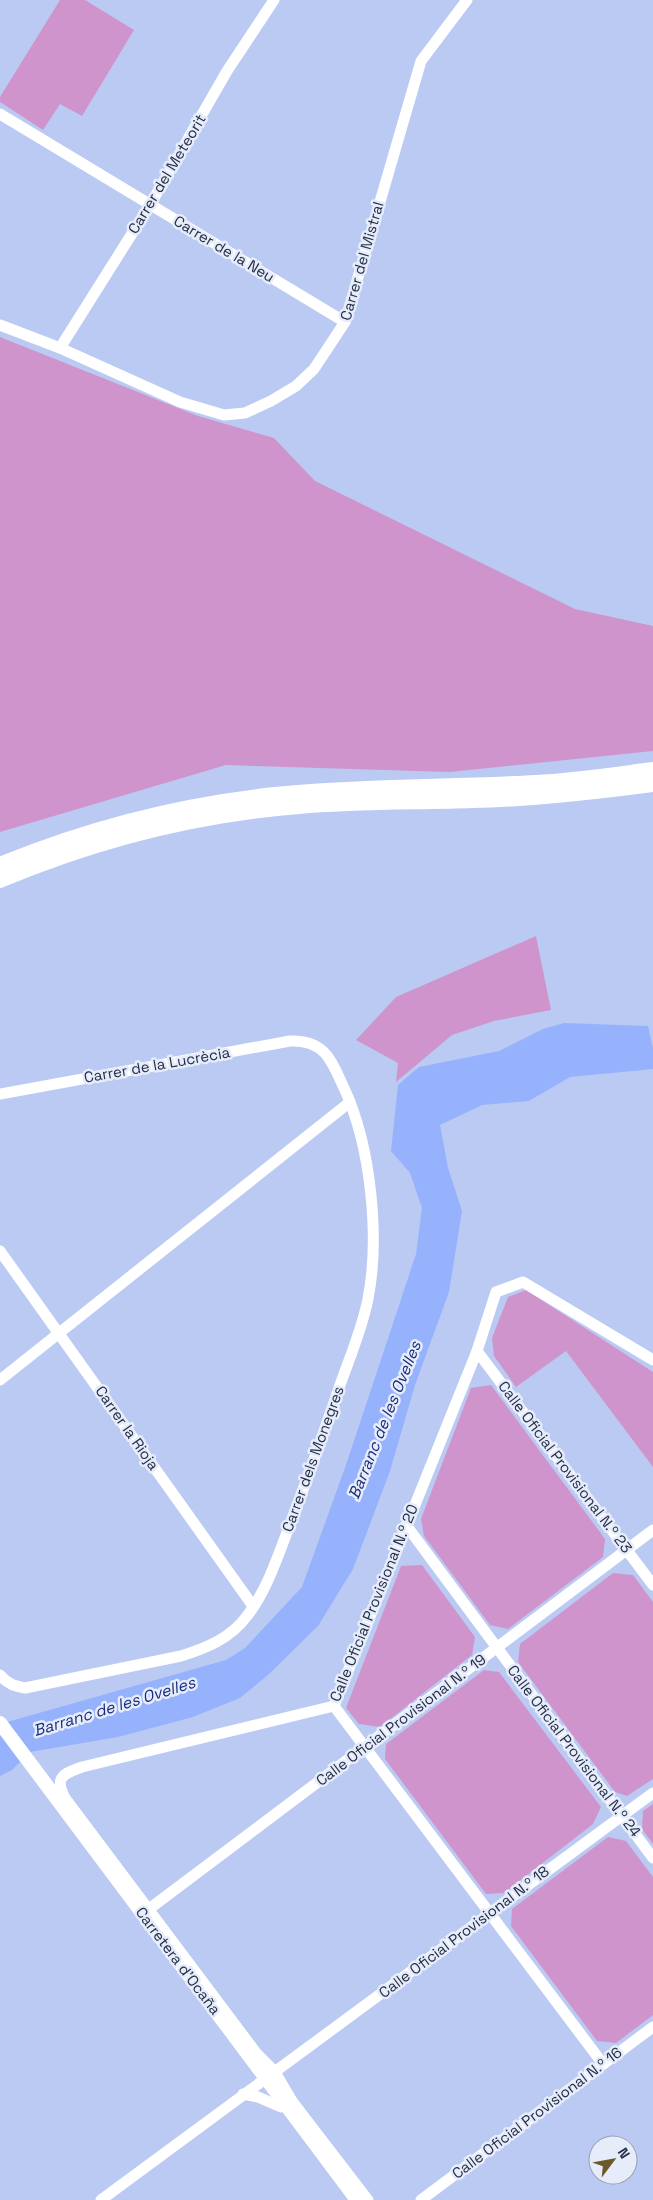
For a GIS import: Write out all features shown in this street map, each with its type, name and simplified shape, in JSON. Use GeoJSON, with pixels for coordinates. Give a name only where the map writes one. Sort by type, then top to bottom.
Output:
{"type":"FeatureCollection","features":[{"type":"Feature","properties":{"kind":"highway"},"geometry":{"type":"LineString","coordinates":[[0,865],[52,845],[146,818],[233,800],[311,792],[536,783],[653,770]]}},
{"type":"Feature","properties":{"kind":"highway"},"geometry":{"type":"LineString","coordinates":[[0,880],[96,846],[172,825],[230,815],[299,806],[546,796],[653,784]]}},
{"type":"Feature","properties":{"kind":"highway"},"geometry":{"type":"LineString","coordinates":[[0,888],[96,846]]}},
{"type":"Feature","properties":{"kind":"main road","name":"Carretera d'Ocaña"},"geometry":{"type":"LineString","coordinates":[[0,1722],[28,1764],[268,2078],[357,2200]]}},
{"type":"Feature","properties":{"kind":"main road","name":"Carretera d'Ocaña"},"geometry":{"type":"LineString","coordinates":[[0,1733],[28,1764]]}},
{"type":"Feature","properties":{"kind":"main road","name":"Carretera d'Ocaña"},"geometry":{"type":"LineString","coordinates":[[268,2078],[281,2106],[351,2200]]}},
{"type":"Feature","properties":{"kind":"street","name":"Carrer del Meteorit"},"geometry":{"type":"LineString","coordinates":[[60,348],[150,205],[227,72],[274,0]]}},
{"type":"Feature","properties":{"kind":"street","name":"Carrer del Mistral"},"geometry":{"type":"LineString","coordinates":[[0,325],[60,348],[180,402],[224,416],[246,412],[271,401],[296,386],[314,369],[346,322],[420,61],[468,0]]}},
{"type":"Feature","properties":{"kind":"street","name":"Carrer de la Neu"},"geometry":{"type":"LineString","coordinates":[[0,114],[346,322]]}},
{"type":"Feature","properties":{"kind":"street","name":"Carrer de la Lucrècia"},"geometry":{"type":"LineString","coordinates":[[0,1094],[290,1041],[303,1040],[314,1044]]}},
{"type":"Feature","properties":{"kind":"street","name":"Carrer dels Monegres"},"geometry":{"type":"LineString","coordinates":[[0,1675],[14,1686],[25,1688],[180,1656],[205,1648],[228,1636],[248,1616],[264,1587],[304,1488],[363,1322],[368,1301],[373,1254],[372,1206],[369,1179],[350,1102],[332,1063],[324,1052],[314,1044]]}},
{"type":"Feature","properties":{"kind":"street"},"geometry":{"type":"LineString","coordinates":[[0,1380],[350,1102]]}},
{"type":"Feature","properties":{"kind":"street","name":"Carrer la Rioja"},"geometry":{"type":"LineString","coordinates":[[0,1251],[253,1606]]}},
{"type":"Feature","properties":{"kind":"street","name":"Calle Oficial Provisional N.º 20"},"geometry":{"type":"LineString","coordinates":[[61,1779],[66,1773],[82,1767],[334,1706],[477,1351],[496,1292],[523,1282],[653,1360]]}},
{"type":"Feature","properties":{"kind":"street","name":"Calle Oficial Provisional N.º 23"},"geometry":{"type":"LineString","coordinates":[[477,1351],[653,1585]]}},
{"type":"Feature","properties":{"kind":"street","name":"Calle Oficial Provisional N.º 24"},"geometry":{"type":"LineString","coordinates":[[406,1525],[653,1858]]}},
{"type":"Feature","properties":{"kind":"street","name":"Calle Oficial Provisional N.º 19"},"geometry":{"type":"LineString","coordinates":[[149,1909],[653,1530]]}},
{"type":"Feature","properties":{"kind":"street"},"geometry":{"type":"LineString","coordinates":[[334,1706],[603,2064]]}},
{"type":"Feature","properties":{"kind":"street","name":"Carretera d'Ocaña"},"geometry":{"type":"LineString","coordinates":[[61,1779],[59,1787],[65,1798],[257,2054],[268,2078],[292,2101],[368,2200]]}},
{"type":"Feature","properties":{"kind":"street","name":"Calle Oficial Provisional N.º 18"},"geometry":{"type":"LineString","coordinates":[[101,2200],[243,2094],[268,2078],[489,1912],[653,1793]]}},
{"type":"Feature","properties":{"kind":"street","name":"Calle Oficial Provisional N.º 16"},"geometry":{"type":"LineString","coordinates":[[421,2200],[653,2027]]}},
{"type":"Feature","properties":{"kind":"street"},"geometry":{"type":"LineString","coordinates":[[243,2094],[258,2097],[281,2106]]}},
{"type":"Feature","properties":{"kind":"shaded area"},"geometry":{"type":"Polygon","coordinates":[[[60,0],[85,0],[134,30],[82,116],[60,104],[43,130],[0,102],[0,97],[60,0]]]}},
{"type":"Feature","properties":{"kind":"shaded area"},"geometry":{"type":"Polygon","coordinates":[[[0,337],[198,416],[274,438],[315,481],[575,609],[653,626],[653,751],[450,772],[226,765],[0,832],[0,337]]]}},
{"type":"Feature","properties":{"kind":"shaded area"},"geometry":{"type":"Polygon","coordinates":[[[536,936],[551,1010],[494,1021],[452,1035],[396,1082],[398,1063],[356,1040],[396,997],[536,936]]]}},
{"type":"Feature","properties":{"kind":"shaded area"},"geometry":{"type":"Polygon","coordinates":[[[526,1290],[653,1372],[653,1467],[566,1351],[516,1387],[494,1356],[492,1338],[508,1297],[526,1290]]]}},
{"type":"Feature","properties":{"kind":"shaded area"},"geometry":{"type":"Polygon","coordinates":[[[491,1385],[605,1539],[603,1557],[508,1629],[490,1625],[424,1536],[421,1519],[471,1388],[491,1385]]]}},
{"type":"Feature","properties":{"kind":"shaded area"},"geometry":{"type":"Polygon","coordinates":[[[422,1565],[475,1637],[472,1655],[380,1727],[359,1724],[346,1708],[401,1566],[422,1565]]]}},
{"type":"Feature","properties":{"kind":"shaded area"},"geometry":{"type":"Polygon","coordinates":[[[613,1573],[633,1575],[653,1602],[653,1779],[627,1796],[615,1792],[518,1662],[520,1644],[613,1573]]]}},
{"type":"Feature","properties":{"kind":"shaded area"},"geometry":{"type":"Polygon","coordinates":[[[484,1670],[499,1672],[601,1807],[593,1824],[504,1893],[486,1894],[385,1759],[386,1744],[484,1670]]]}},
{"type":"Feature","properties":{"kind":"shaded area"},"geometry":{"type":"Polygon","coordinates":[[[653,1804],[653,1844],[642,1829],[643,1811],[653,1804]]]}},
{"type":"Feature","properties":{"kind":"shaded area"},"geometry":{"type":"Polygon","coordinates":[[[608,1837],[626,1841],[653,1877],[653,2015],[616,2043],[597,2041],[511,1926],[512,1909],[608,1837]]]}},
{"type":"Feature","properties":{"kind":"water","name":"Barranc de les Ovelles"},"geometry":{"type":"Polygon","coordinates":[[[564,1023],[648,1026],[653,1048],[653,1069],[570,1077],[529,1101],[482,1105],[440,1125],[448,1168],[462,1211],[449,1292],[415,1385],[390,1471],[353,1569],[318,1626],[268,1675],[240,1698],[193,1717],[118,1737],[30,1752],[12,1770],[0,1776],[0,1724],[226,1660],[245,1648],[302,1587],[347,1462],[416,1254],[422,1208],[410,1173],[391,1151],[398,1085],[419,1067],[499,1051],[543,1029],[564,1023]]]}}]}
